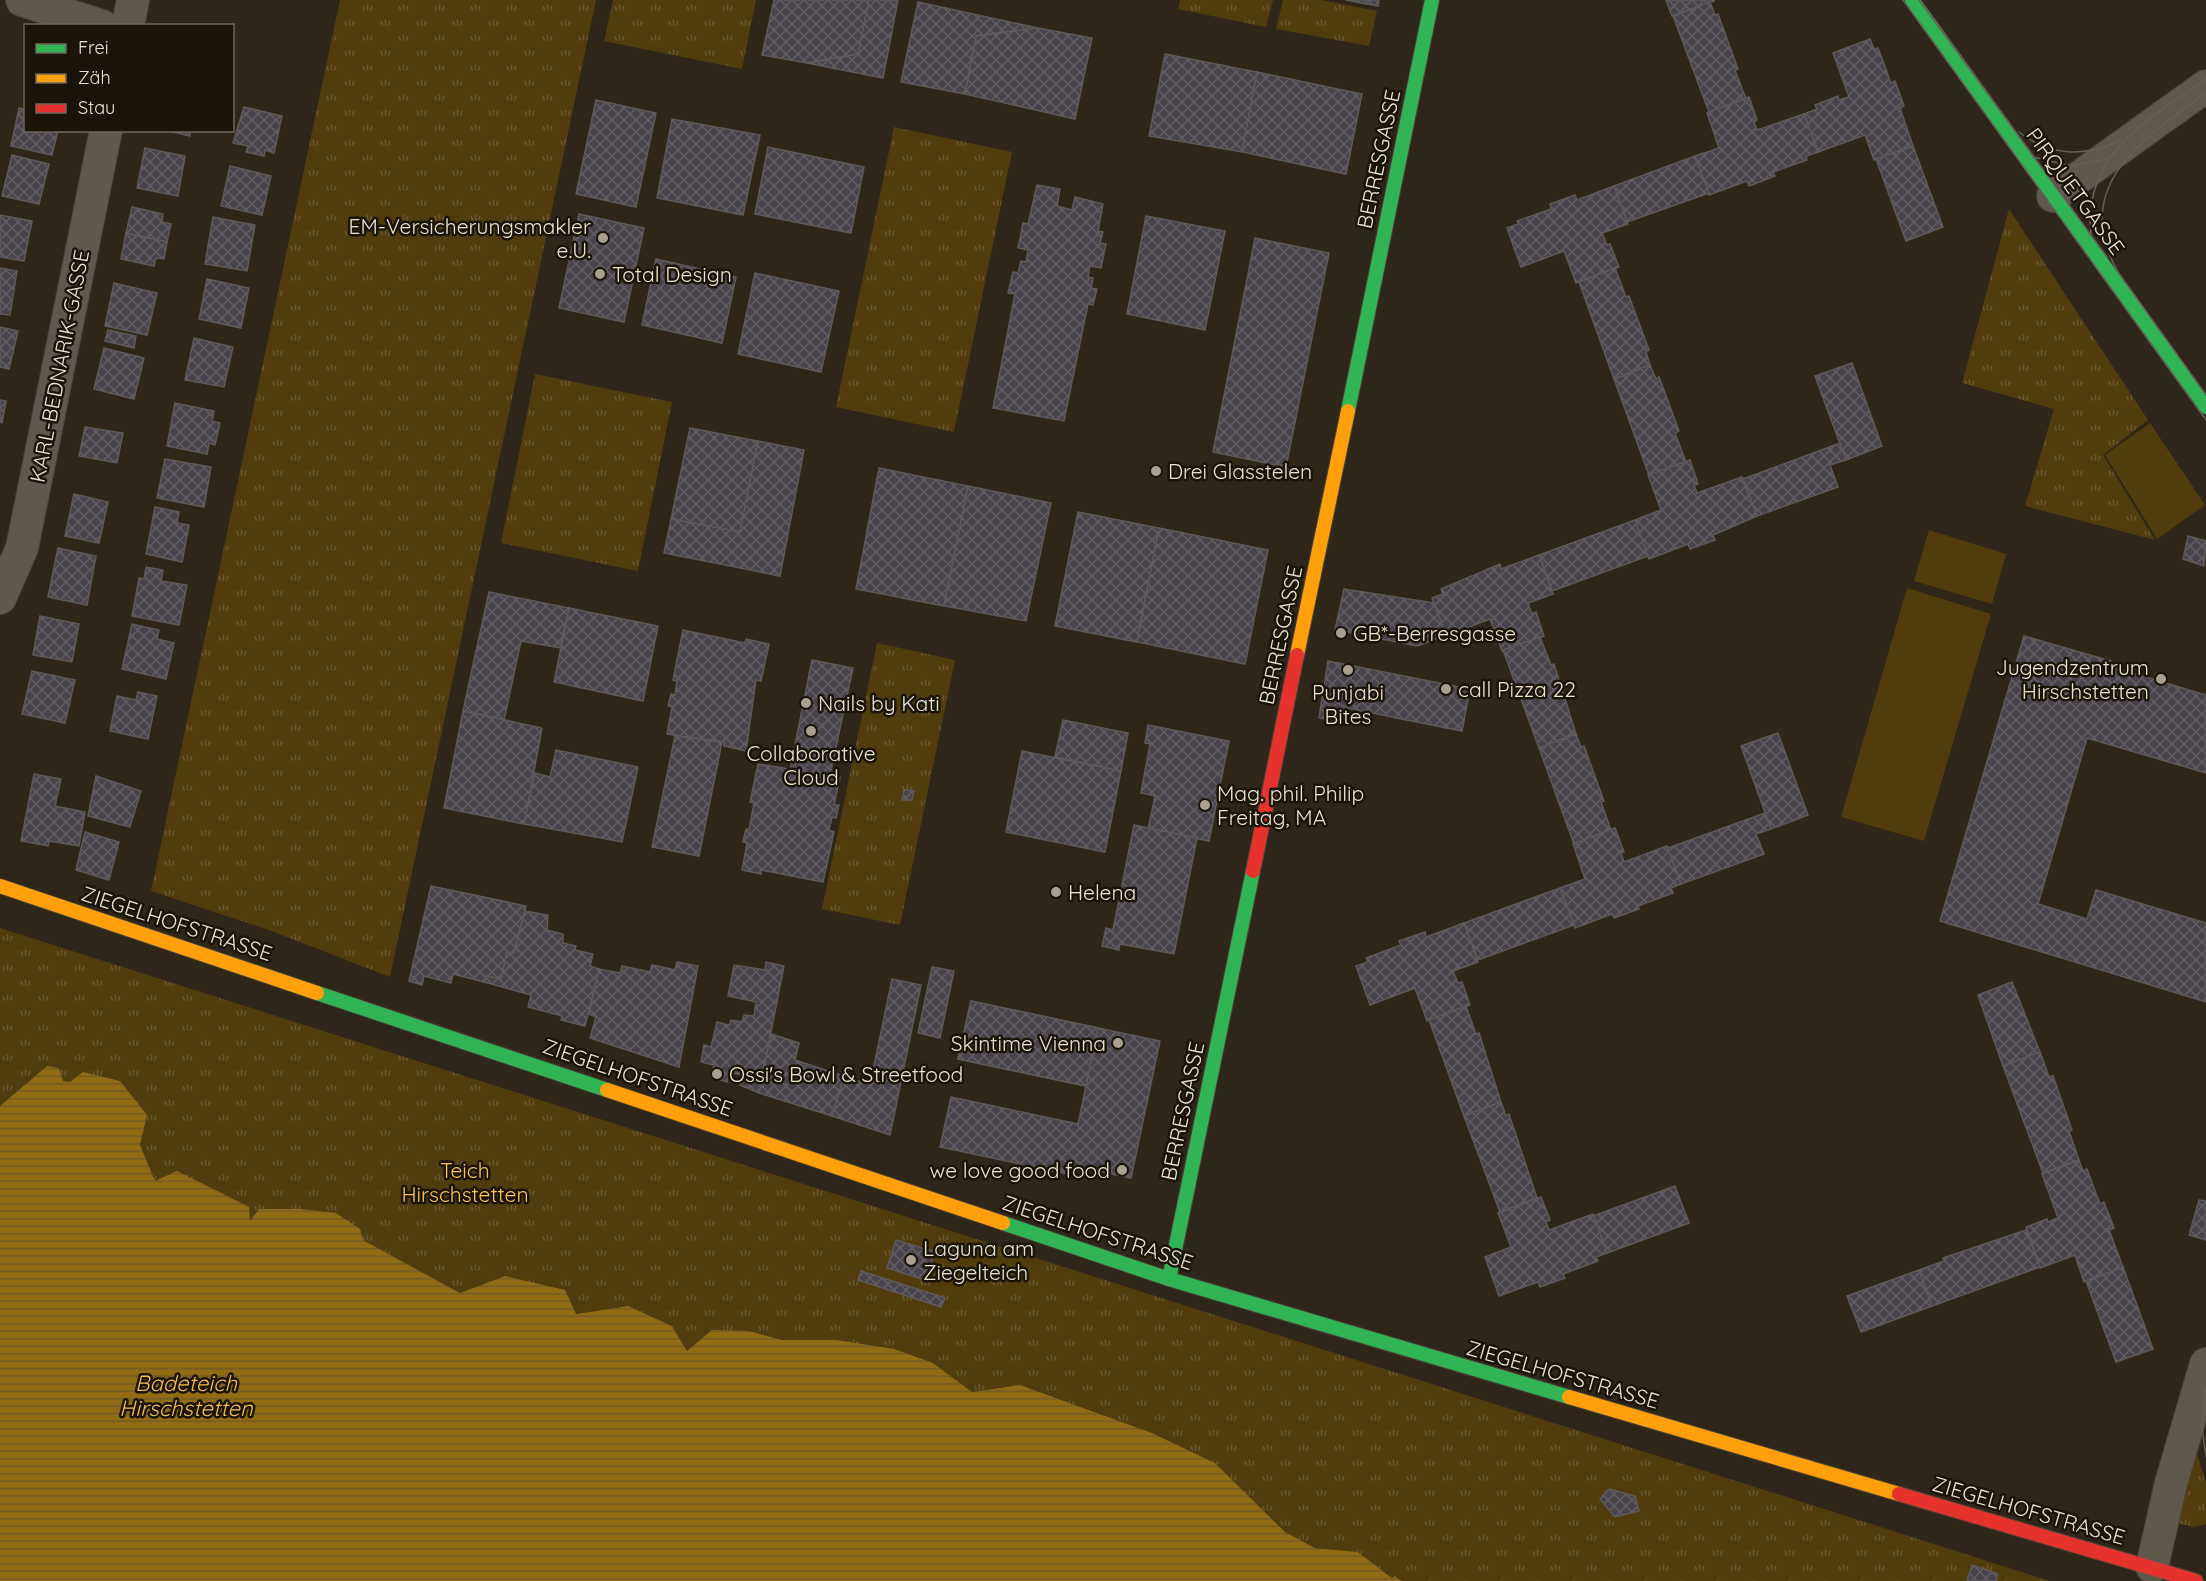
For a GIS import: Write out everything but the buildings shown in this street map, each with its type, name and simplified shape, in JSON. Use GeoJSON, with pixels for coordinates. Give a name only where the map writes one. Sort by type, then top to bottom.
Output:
{"type":"FeatureCollection","features":[{"type":"Feature","properties":{"kind":"street"},"geometry":{"type":"LineString","coordinates":[[22,0],[96,24]]}},
{"type":"Feature","properties":{"kind":"street"},"geometry":{"type":"LineString","coordinates":[[128,24],[133,0]]}},
{"type":"Feature","properties":{"kind":"street","name":"BERRESGASSE"},"geometry":{"type":"LineString","coordinates":[[1169,1279],[1432,0]]}},
{"type":"Feature","properties":{"kind":"street","name":"PIRQUETGASSE"},"geometry":{"type":"LineString","coordinates":[[1912,0],[2206,407]]}},
{"type":"Feature","properties":{"kind":"street"},"geometry":{"type":"LineString","coordinates":[[2053,196],[2206,86]]}},
{"type":"Feature","properties":{"kind":"street","name":"KARL-BEDNARIK-GASSE"},"geometry":{"type":"LineString","coordinates":[[0,598],[22,548],[106,132]]}},
{"type":"Feature","properties":{"kind":"street","name":"ZIEGELHOFSTRASSE"},"geometry":{"type":"LineString","coordinates":[[0,886],[1169,1279],[2196,1581]]}},
{"type":"Feature","properties":{"kind":"street"},"geometry":{"type":"LineString","coordinates":[[2152,1567],[2171,1482],[2206,1364]]}},
{"type":"Feature","properties":{"kind":"green space"},"geometry":{"type":"Polygon","coordinates":[[[340,0],[596,0],[390,977],[269,930],[151,891],[340,0]]]}},
{"type":"Feature","properties":{"kind":"green space"},"geometry":{"type":"Polygon","coordinates":[[[613,0],[756,0],[742,69],[604,41],[613,0]]]}},
{"type":"Feature","properties":{"kind":"green space"},"geometry":{"type":"Polygon","coordinates":[[[1180,0],[1273,0],[1266,27],[1178,9],[1180,0]]]}},
{"type":"Feature","properties":{"kind":"green space"},"geometry":{"type":"Polygon","coordinates":[[[1283,0],[1321,0],[1377,11],[1369,46],[1276,29],[1283,0]]]}},
{"type":"Feature","properties":{"kind":"green space"},"geometry":{"type":"Polygon","coordinates":[[[894,127],[1012,152],[954,432],[836,407],[894,127]]]}},
{"type":"Feature","properties":{"kind":"green space"},"geometry":{"type":"Polygon","coordinates":[[[2009,209],[2148,420],[2103,455],[2155,540],[2025,506],[2054,409],[1962,383],[2009,209]]]}},
{"type":"Feature","properties":{"kind":"green space"},"geometry":{"type":"Polygon","coordinates":[[[535,374],[672,402],[638,571],[501,543],[535,374]]]}},
{"type":"Feature","properties":{"kind":"green space"},"geometry":{"type":"Polygon","coordinates":[[[2150,423],[2205,505],[2157,539],[2105,455],[2150,423]]]}},
{"type":"Feature","properties":{"kind":"green space"},"geometry":{"type":"Polygon","coordinates":[[[1929,530],[2006,554],[1992,604],[1914,581],[1929,530]]]}},
{"type":"Feature","properties":{"kind":"green space"},"geometry":{"type":"Polygon","coordinates":[[[1907,588],[1991,614],[1924,841],[1841,817],[1907,588]]]}},
{"type":"Feature","properties":{"kind":"green space"},"geometry":{"type":"Polygon","coordinates":[[[877,643],[955,660],[900,925],[822,909],[877,643]]]}},
{"type":"Feature","properties":{"kind":"green space","name":"Teich Hirschstetten"},"geometry":{"type":"Polygon","coordinates":[[[0,928],[2050,1581],[1402,1581],[1396,1576],[1392,1578],[1358,1552],[1315,1548],[1285,1532],[1215,1463],[1152,1433],[1020,1385],[972,1392],[933,1363],[836,1340],[782,1340],[749,1331],[687,1351],[672,1326],[628,1306],[575,1314],[505,1276],[460,1293],[363,1240],[250,1221],[155,1181],[140,1145],[147,1115],[62,1081],[59,1068],[47,1066],[0,1106],[0,928]]]}},
{"type":"Feature","properties":{"kind":"green space"},"geometry":{"type":"Polygon","coordinates":[[[2196,1450],[2206,1484],[2206,1524],[2194,1527],[2173,1522],[2196,1450]]]}},
{"type":"Feature","properties":{"kind":"water","name":"Badeteich Hirschstetten"},"geometry":{"type":"Polygon","coordinates":[[[47,1066],[59,1068],[63,1081],[70,1082],[83,1072],[120,1081],[147,1115],[140,1145],[155,1181],[177,1171],[249,1207],[250,1221],[259,1209],[300,1209],[336,1213],[360,1229],[363,1240],[460,1293],[505,1276],[565,1290],[576,1314],[628,1306],[672,1326],[687,1351],[712,1330],[749,1331],[782,1340],[836,1340],[894,1349],[933,1363],[972,1392],[1020,1385],[1152,1433],[1215,1463],[1285,1532],[1315,1548],[1358,1552],[1392,1578],[1395,1576],[1402,1581],[0,1581],[0,1106],[47,1066]]]}},
{"type":"Feature","properties":{"kind":"tram line"},"geometry":{"type":"LineString","coordinates":[[1903,0],[2206,420]]}},
{"type":"Feature","properties":{"kind":"tram line"},"geometry":{"type":"LineString","coordinates":[[1919,0],[2107,257]]}},
{"type":"Feature","properties":{"kind":"tram line"},"geometry":{"type":"LineString","coordinates":[[2091,235],[2091,206],[2097,182],[2108,160],[2142,125],[2206,79]]}},
{"type":"Feature","properties":{"kind":"tram line"},"geometry":{"type":"LineString","coordinates":[[2206,93],[2159,127],[2138,146],[2120,167],[2108,189],[2102,214],[2105,241],[2118,272],[2206,395]]}},
{"type":"Feature","properties":{"kind":"tram line"},"geometry":{"type":"LineString","coordinates":[[2019,132],[2043,146],[2068,152],[2095,150],[2120,140]]}},
{"type":"Feature","properties":{"kind":"tram line"},"geometry":{"type":"LineString","coordinates":[[2033,157],[2071,166],[2111,158]]}},
{"type":"Feature","properties":{"kind":"tram line"},"geometry":{"type":"LineString","coordinates":[[2206,1386],[2202,1428],[2206,1456]]}},
{"type":"Feature","properties":{"kind":"traffic: fast"},"geometry":{"type":"LineString","coordinates":[[1348,411],[1432,0]]}},
{"type":"Feature","properties":{"kind":"traffic: fast"},"geometry":{"type":"LineString","coordinates":[[1912,0],[2206,407]]}},
{"type":"Feature","properties":{"kind":"traffic: fast"},"geometry":{"type":"LineString","coordinates":[[1169,1279],[1253,871]]}},
{"type":"Feature","properties":{"kind":"traffic: fast"},"geometry":{"type":"LineString","coordinates":[[317,993],[607,1090]]}},
{"type":"Feature","properties":{"kind":"traffic: fast"},"geometry":{"type":"LineString","coordinates":[[1003,1223],[1169,1279],[1569,1397]]}},
{"type":"Feature","properties":{"kind":"traffic: slow"},"geometry":{"type":"LineString","coordinates":[[1297,655],[1348,411]]}},
{"type":"Feature","properties":{"kind":"traffic: slow"},"geometry":{"type":"LineString","coordinates":[[0,886],[317,993]]}},
{"type":"Feature","properties":{"kind":"traffic: slow"},"geometry":{"type":"LineString","coordinates":[[607,1090],[1003,1223]]}},
{"type":"Feature","properties":{"kind":"traffic: slow"},"geometry":{"type":"LineString","coordinates":[[1569,1397],[1899,1494]]}},
{"type":"Feature","properties":{"kind":"traffic: jam"},"geometry":{"type":"LineString","coordinates":[[1253,871],[1297,655]]}},
{"type":"Feature","properties":{"kind":"traffic: jam"},"geometry":{"type":"LineString","coordinates":[[1899,1494],[2196,1581]]}},
{"type":"Feature","properties":{"kind":"place","name":"EM-Versicherungsmakler e.U."},"geometry":{"type":"Point","coordinates":[603,238]}},
{"type":"Feature","properties":{"kind":"place","name":"Total Design"},"geometry":{"type":"Point","coordinates":[600,274]}},
{"type":"Feature","properties":{"kind":"place","name":"Drei Glasstelen"},"geometry":{"type":"Point","coordinates":[1156,471]}},
{"type":"Feature","properties":{"kind":"place","name":"GB*-Berresgasse"},"geometry":{"type":"Point","coordinates":[1341,633]}},
{"type":"Feature","properties":{"kind":"place","name":"Punjabi Bites"},"geometry":{"type":"Point","coordinates":[1348,670]}},
{"type":"Feature","properties":{"kind":"place","name":"Jugendzentrum Hirschstetten"},"geometry":{"type":"Point","coordinates":[2161,679]}},
{"type":"Feature","properties":{"kind":"place","name":"call Pizza 22"},"geometry":{"type":"Point","coordinates":[1446,689]}},
{"type":"Feature","properties":{"kind":"place","name":"Nails by Kati"},"geometry":{"type":"Point","coordinates":[806,703]}},
{"type":"Feature","properties":{"kind":"place","name":"Collaborative Cloud"},"geometry":{"type":"Point","coordinates":[811,731]}},
{"type":"Feature","properties":{"kind":"place","name":"Mag. phil. Philip Freitag, MA"},"geometry":{"type":"Point","coordinates":[1205,805]}},
{"type":"Feature","properties":{"kind":"place","name":"Helena"},"geometry":{"type":"Point","coordinates":[1056,892]}},
{"type":"Feature","properties":{"kind":"place","name":"Skintime Vienna"},"geometry":{"type":"Point","coordinates":[1118,1043]}},
{"type":"Feature","properties":{"kind":"place","name":"Ossi's Bowl & Streetfood"},"geometry":{"type":"Point","coordinates":[717,1074]}},
{"type":"Feature","properties":{"kind":"place","name":"we love good food"},"geometry":{"type":"Point","coordinates":[1122,1170]}},
{"type":"Feature","properties":{"kind":"place","name":"Laguna am Ziegelteich"},"geometry":{"type":"Point","coordinates":[911,1260]}}]}
